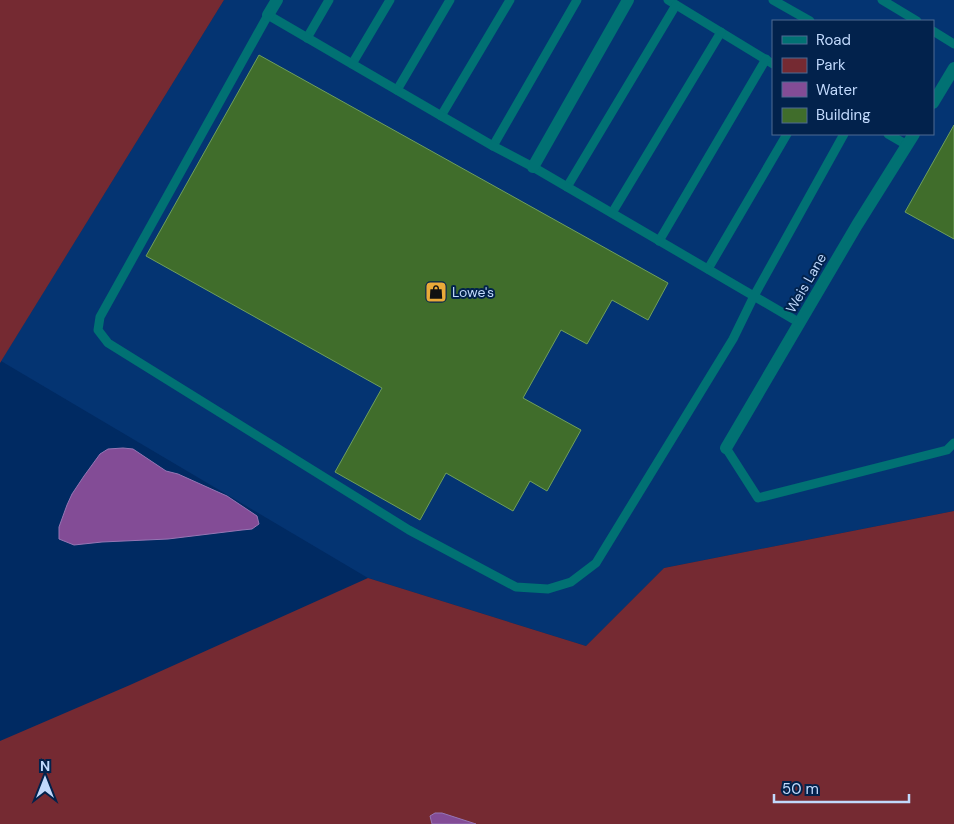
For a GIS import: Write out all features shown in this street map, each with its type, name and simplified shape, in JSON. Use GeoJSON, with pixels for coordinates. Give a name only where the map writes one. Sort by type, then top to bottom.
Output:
{"type":"FeatureCollection","features":[{"type":"Feature","properties":{"kind":"street"},"geometry":{"type":"LineString","coordinates":[[268,16],[277,0]]}},
{"type":"Feature","properties":{"kind":"street"},"geometry":{"type":"LineString","coordinates":[[533,167],[628,0]]}},
{"type":"Feature","properties":{"kind":"street"},"geometry":{"type":"LineString","coordinates":[[934,98],[954,68]]}},
{"type":"Feature","properties":{"kind":"street","name":"Weis Lane"},"geometry":{"type":"LineString","coordinates":[[726,448],[857,225],[913,135]]}},
{"type":"Feature","properties":{"kind":"lane"},"geometry":{"type":"LineString","coordinates":[[307,38],[329,0]]}},
{"type":"Feature","properties":{"kind":"lane"},"geometry":{"type":"LineString","coordinates":[[352,64],[390,0]]}},
{"type":"Feature","properties":{"kind":"lane"},"geometry":{"type":"LineString","coordinates":[[397,90],[450,0]]}},
{"type":"Feature","properties":{"kind":"lane"},"geometry":{"type":"LineString","coordinates":[[441,116],[510,0]]}},
{"type":"Feature","properties":{"kind":"lane"},"geometry":{"type":"LineString","coordinates":[[493,146],[577,0]]}},
{"type":"Feature","properties":{"kind":"lane"},"geometry":{"type":"LineString","coordinates":[[660,241],[769,62],[668,0]]}},
{"type":"Feature","properties":{"kind":"lane"},"geometry":{"type":"LineString","coordinates":[[774,0],[808,20]]}},
{"type":"Feature","properties":{"kind":"lane"},"geometry":{"type":"LineString","coordinates":[[882,0],[915,20]]}},
{"type":"Feature","properties":{"kind":"lane"},"geometry":{"type":"LineString","coordinates":[[568,187],[676,5]]}},
{"type":"Feature","properties":{"kind":"lane"},"geometry":{"type":"LineString","coordinates":[[800,323],[754,296],[708,269],[612,213],[568,187],[493,146],[268,16],[100,317],[98,330],[108,343],[409,530],[516,587],[548,589],[571,582],[596,563],[733,339],[754,296],[843,135]]}},
{"type":"Feature","properties":{"kind":"lane"},"geometry":{"type":"LineString","coordinates":[[612,213],[721,32]]}},
{"type":"Feature","properties":{"kind":"lane"},"geometry":{"type":"LineString","coordinates":[[934,32],[954,44]]}},
{"type":"Feature","properties":{"kind":"lane"},"geometry":{"type":"LineString","coordinates":[[708,269],[786,135]]}},
{"type":"Feature","properties":{"kind":"lane"},"geometry":{"type":"LineString","coordinates":[[890,135],[907,145]]}},
{"type":"Feature","properties":{"kind":"lane"},"geometry":{"type":"LineString","coordinates":[[726,448],[758,498],[947,450],[954,443]]}},
{"type":"Feature","properties":{"kind":"shaded area"},"geometry":{"type":"Polygon","coordinates":[[[224,0],[954,0],[954,511],[664,568],[586,646],[368,578],[1,361],[224,0]]]}},
{"type":"Feature","properties":{"kind":"green space"},"geometry":{"type":"Polygon","coordinates":[[[0,0],[224,0],[0,363],[0,0]]]}},
{"type":"Feature","properties":{"kind":"green space"},"geometry":{"type":"Polygon","coordinates":[[[954,511],[954,824],[0,824],[0,741],[368,578],[586,646],[664,568],[954,511]]]}},
{"type":"Feature","properties":{"kind":"water"},"geometry":{"type":"Polygon","coordinates":[[[108,449],[133,449],[166,471],[178,474],[227,496],[257,516],[259,524],[252,529],[168,539],[74,545],[59,539],[59,527],[67,505],[84,476],[100,454],[108,449]]]}},
{"type":"Feature","properties":{"kind":"water"},"geometry":{"type":"Polygon","coordinates":[[[435,813],[442,813],[476,824],[432,824],[430,816],[435,813]]]}},
{"type":"Feature","properties":{"kind":"building","name":"Lowe's"},"geometry":{"type":"Polygon","coordinates":[[[259,55],[668,283],[648,320],[612,300],[587,344],[561,330],[523,398],[581,430],[547,491],[530,481],[513,511],[446,473],[420,520],[335,472],[382,388],[146,256],[259,55]]]}},
{"type":"Feature","properties":{"kind":"building"},"geometry":{"type":"Polygon","coordinates":[[[954,125],[954,239],[905,212],[954,125]]]}},
{"type":"Feature","properties":{"kind":"place","name":"Lowe's"},"geometry":{"type":"Point","coordinates":[436,292]}}]}
